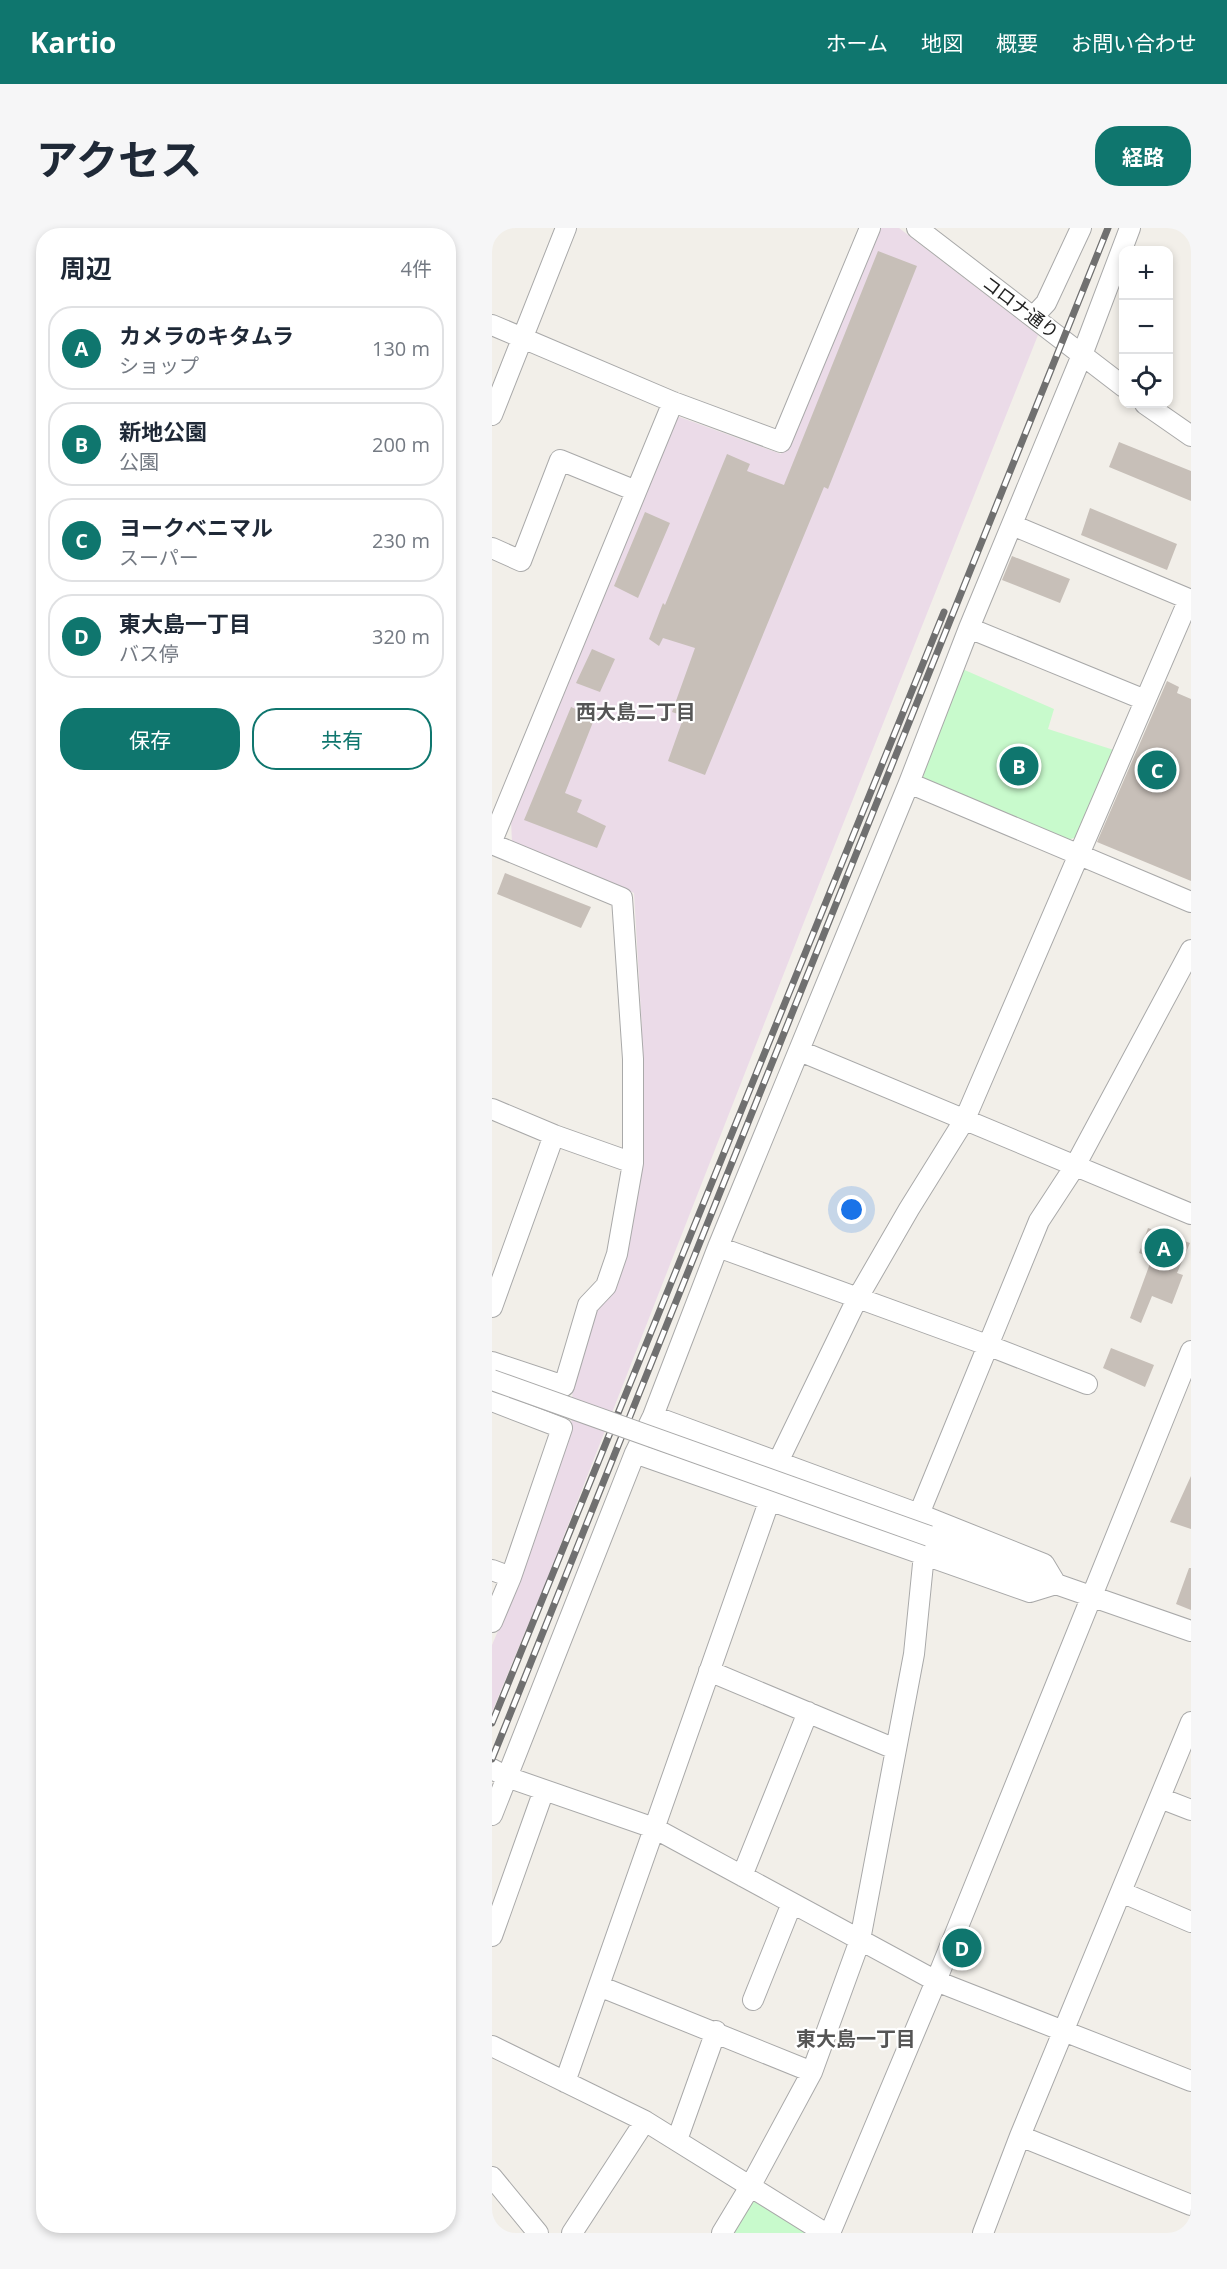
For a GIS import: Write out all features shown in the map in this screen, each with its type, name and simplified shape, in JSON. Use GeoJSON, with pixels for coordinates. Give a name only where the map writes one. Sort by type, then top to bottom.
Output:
{"type":"FeatureCollection","features":[{"type":"Feature","properties":{"kind":"street"},"geometry":{"type":"LineString","coordinates":[[492,415],[566,228]]}},
{"type":"Feature","properties":{"kind":"street"},"geometry":{"type":"LineString","coordinates":[[492,325],[673,402],[781,442],[870,228]]}},
{"type":"Feature","properties":{"kind":"street","name":"コロナ通り"},"geometry":{"type":"LineString","coordinates":[[917,228],[1119,383]]}},
{"type":"Feature","properties":{"kind":"street"},"geometry":{"type":"LineString","coordinates":[[1033,317],[1046,303],[1081,228]]}},
{"type":"Feature","properties":{"kind":"street"},"geometry":{"type":"LineString","coordinates":[[492,1815],[500,1773],[635,1453],[653,1416],[718,1248],[1082,355],[1130,228]]}},
{"type":"Feature","properties":{"kind":"street"},"geometry":{"type":"LineString","coordinates":[[492,1362],[564,1386],[588,1305],[606,1286],[617,1254],[633,1163],[633,1059],[622,898],[492,843],[673,402]]}},
{"type":"Feature","properties":{"kind":"street"},"geometry":{"type":"LineString","coordinates":[[1151,408],[1191,436]]}},
{"type":"Feature","properties":{"kind":"street"},"geometry":{"type":"LineString","coordinates":[[492,548],[521,561],[560,460],[636,491]]}},
{"type":"Feature","properties":{"kind":"street"},"geometry":{"type":"LineString","coordinates":[[777,1464],[857,1299],[965,1119],[1190,599],[1012,525]]}},
{"type":"Feature","properties":{"kind":"street"},"geometry":{"type":"LineString","coordinates":[[969,628],[1145,700]]}},
{"type":"Feature","properties":{"kind":"street"},"geometry":{"type":"LineString","coordinates":[[909,783],[1191,902]]}},
{"type":"Feature","properties":{"kind":"street"},"geometry":{"type":"LineString","coordinates":[[919,1514],[1039,1221],[1075,1166],[1191,950]]}},
{"type":"Feature","properties":{"kind":"street"},"geometry":{"type":"LineString","coordinates":[[800,1051],[1191,1214]]}},
{"type":"Feature","properties":{"kind":"street"},"geometry":{"type":"LineString","coordinates":[[492,1109],[554,1135],[633,1163]]}},
{"type":"Feature","properties":{"kind":"street"},"geometry":{"type":"LineString","coordinates":[[492,1307],[554,1135]]}},
{"type":"Feature","properties":{"kind":"street"},"geometry":{"type":"LineString","coordinates":[[718,1248],[987,1345],[1087,1384]]}},
{"type":"Feature","properties":{"kind":"street"},"geometry":{"type":"LineString","coordinates":[[830,2233],[936,1981],[1191,1351]]}},
{"type":"Feature","properties":{"kind":"street"},"geometry":{"type":"LineString","coordinates":[[492,1380],[926,1545]]}},
{"type":"Feature","properties":{"kind":"street"},"geometry":{"type":"LineString","coordinates":[[492,1401],[562,1428],[511,1577],[492,1622]]}},
{"type":"Feature","properties":{"kind":"street"},"geometry":{"type":"LineString","coordinates":[[653,1416],[777,1464],[919,1514],[1044,1564],[1056,1584]]}},
{"type":"Feature","properties":{"kind":"street"},"geometry":{"type":"LineString","coordinates":[[635,1453],[770,1499],[1056,1584],[1191,1631]]}},
{"type":"Feature","properties":{"kind":"street"},"geometry":{"type":"LineString","coordinates":[[565,2082],[770,1499]]}},
{"type":"Feature","properties":{"kind":"street"},"geometry":{"type":"LineString","coordinates":[[722,2233],[751,2185],[812,2072],[860,1940],[914,1654],[926,1545]]}},
{"type":"Feature","properties":{"kind":"street"},"geometry":{"type":"LineString","coordinates":[[492,1570],[511,1577]]}},
{"type":"Feature","properties":{"kind":"street"},"geometry":{"type":"LineString","coordinates":[[709,1671],[895,1749]]}},
{"type":"Feature","properties":{"kind":"street"},"geometry":{"type":"LineString","coordinates":[[742,1876],[808,1712]]}},
{"type":"Feature","properties":{"kind":"street"},"geometry":{"type":"LineString","coordinates":[[983,2233],[1020,2136],[1191,1722]]}},
{"type":"Feature","properties":{"kind":"street"},"geometry":{"type":"LineString","coordinates":[[500,1773],[654,1828],[936,1981],[1191,2081]]}},
{"type":"Feature","properties":{"kind":"street"},"geometry":{"type":"LineString","coordinates":[[492,1936],[544,1790]]}},
{"type":"Feature","properties":{"kind":"street"},"geometry":{"type":"LineString","coordinates":[[1160,1798],[1191,1810]]}},
{"type":"Feature","properties":{"kind":"street"},"geometry":{"type":"LineString","coordinates":[[1121,1892],[1191,1922]]}},
{"type":"Feature","properties":{"kind":"street"},"geometry":{"type":"LineString","coordinates":[[753,2000],[792,1903]]}},
{"type":"Feature","properties":{"kind":"street"},"geometry":{"type":"LineString","coordinates":[[599,1986],[716,2031],[812,2072]]}},
{"type":"Feature","properties":{"kind":"street"},"geometry":{"type":"LineString","coordinates":[[677,2140],[716,2031]]}},
{"type":"Feature","properties":{"kind":"street"},"geometry":{"type":"LineString","coordinates":[[492,2046],[645,2121],[825,2233]]}},
{"type":"Feature","properties":{"kind":"street"},"geometry":{"type":"LineString","coordinates":[[572,2233],[645,2121]]}},
{"type":"Feature","properties":{"kind":"street"},"geometry":{"type":"LineString","coordinates":[[1020,2136],[1191,2205]]}},
{"type":"Feature","properties":{"kind":"street"},"geometry":{"type":"LineString","coordinates":[[492,2177],[538,2233]]}},
{"type":"Feature","properties":{"kind":"shaded area"},"geometry":{"type":"Polygon","coordinates":[[[879,228],[899,228],[1038,335],[804,922],[545,1584],[492,1712],[492,1645],[521,1576],[571,1429],[573,1378],[594,1307],[612,1294],[634,1202],[640,1153],[642,1030],[634,893],[512,842],[511,821],[674,415],[781,454],[879,228]]]}},
{"type":"Feature","properties":{"kind":"green space"},"geometry":{"type":"Polygon","coordinates":[[[960,668],[1054,709],[1048,729],[1117,751],[1077,837],[1064,841],[922,780],[960,668]]]}},
{"type":"Feature","properties":{"kind":"green space"},"geometry":{"type":"Polygon","coordinates":[[[751,2194],[815,2233],[727,2233],[751,2194]]]}},
{"type":"Feature","properties":{"kind":"building"},"geometry":{"type":"Polygon","coordinates":[[[878,251],[917,266],[828,489],[824,487],[705,775],[668,761],[684,716],[672,712],[695,648],[663,638],[659,646],[649,639],[727,454],[750,464],[747,471],[784,485],[878,251]]]}},
{"type":"Feature","properties":{"kind":"building"},"geometry":{"type":"Polygon","coordinates":[[[1119,442],[1191,471],[1191,501],[1109,467],[1119,442]]]}},
{"type":"Feature","properties":{"kind":"building"},"geometry":{"type":"Polygon","coordinates":[[[1090,508],[1177,544],[1167,570],[1081,535],[1090,508]]]}},
{"type":"Feature","properties":{"kind":"building"},"geometry":{"type":"Polygon","coordinates":[[[645,512],[670,523],[638,598],[614,586],[645,512]]]}},
{"type":"Feature","properties":{"kind":"building"},"geometry":{"type":"Polygon","coordinates":[[[1012,556],[1070,579],[1060,603],[1002,580],[1012,556]]]}},
{"type":"Feature","properties":{"kind":"building"},"geometry":{"type":"Polygon","coordinates":[[[592,649],[615,659],[600,692],[576,683],[592,649]]]}},
{"type":"Feature","properties":{"kind":"building"},"geometry":{"type":"Polygon","coordinates":[[[1167,681],[1179,687],[1177,693],[1191,699],[1191,881],[1097,842],[1167,681]]]}},
{"type":"Feature","properties":{"kind":"building"},"geometry":{"type":"Polygon","coordinates":[[[571,707],[595,717],[565,793],[582,800],[577,812],[606,826],[597,848],[524,820],[571,707]]]}},
{"type":"Feature","properties":{"kind":"building"},"geometry":{"type":"Polygon","coordinates":[[[505,873],[591,907],[581,928],[497,894],[505,873]]]}},
{"type":"Feature","properties":{"kind":"building"},"geometry":{"type":"Polygon","coordinates":[[[1148,1228],[1190,1243],[1177,1273],[1183,1275],[1172,1304],[1152,1296],[1141,1323],[1130,1318],[1152,1258],[1139,1253],[1148,1228]]]}},
{"type":"Feature","properties":{"kind":"building"},"geometry":{"type":"Polygon","coordinates":[[[1111,1348],[1154,1365],[1145,1387],[1103,1368],[1111,1348]]]}},
{"type":"Feature","properties":{"kind":"building"},"geometry":{"type":"Polygon","coordinates":[[[1191,1476],[1191,1529],[1170,1522],[1191,1476]]]}},
{"type":"Feature","properties":{"kind":"building"},"geometry":{"type":"Polygon","coordinates":[[[1189,1568],[1191,1568],[1191,1610],[1176,1604],[1189,1568]]]}},
{"type":"Feature","properties":{"kind":"railway"},"geometry":{"type":"LineString","coordinates":[[492,1759],[1108,228]]}},
{"type":"Feature","properties":{"kind":"railway"},"geometry":{"type":"LineString","coordinates":[[492,1723],[944,612]]}},
{"type":"Feature","properties":{"kind":"place","name":"新地公園"},"geometry":{"type":"Point","coordinates":[1019,766]}},
{"type":"Feature","properties":{"kind":"place","name":"ヨークベニマル"},"geometry":{"type":"Point","coordinates":[1157,770]}},
{"type":"Feature","properties":{"kind":"place","name":"カメラのキタムラ"},"geometry":{"type":"Point","coordinates":[1164,1248]}},
{"type":"Feature","properties":{"kind":"place","name":"東大島一丁目"},"geometry":{"type":"Point","coordinates":[962,1948]}},
{"type":"Feature","properties":{"kind":"district","name":"西大島二丁目"},"geometry":{"type":"Point","coordinates":[636,711]}},
{"type":"Feature","properties":{"kind":"district","name":"東大島一丁目"},"geometry":{"type":"Point","coordinates":[856,2038]}}]}
